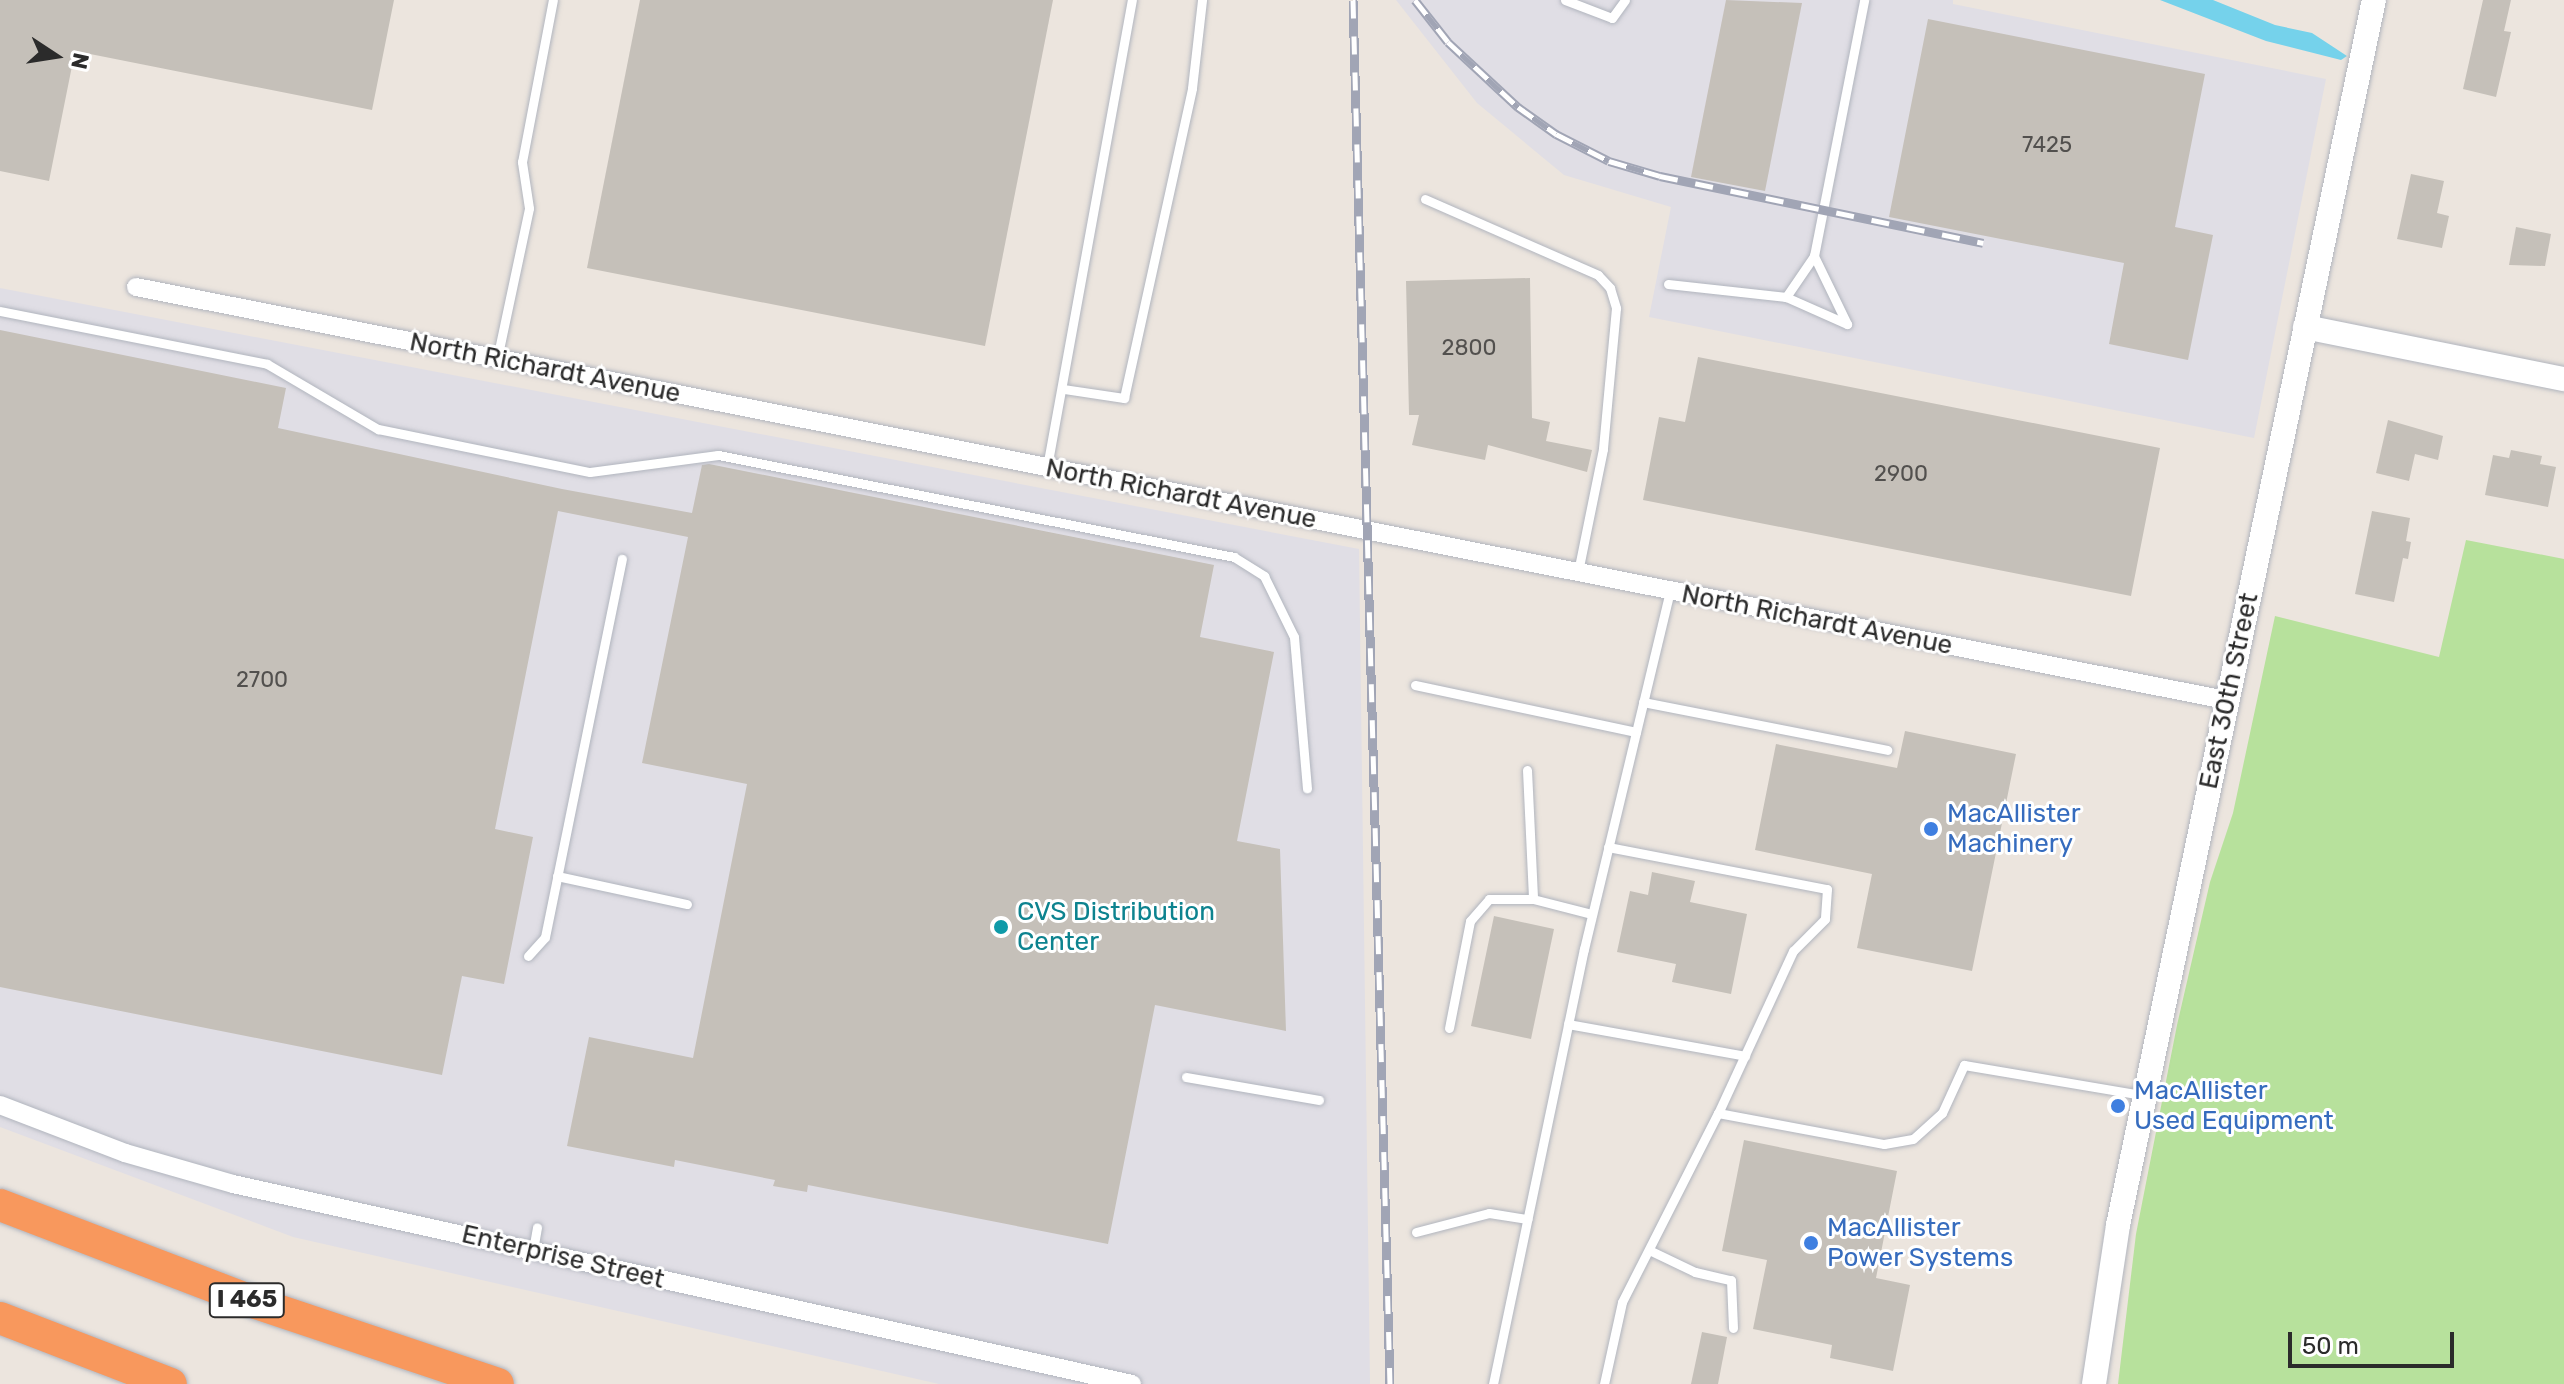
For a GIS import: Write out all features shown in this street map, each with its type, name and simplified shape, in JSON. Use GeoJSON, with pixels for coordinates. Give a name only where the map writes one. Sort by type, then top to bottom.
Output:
{"type":"FeatureCollection","features":[{"type":"Feature","properties":{"kind":"highway","name":"I 465"},"geometry":{"type":"LineString","coordinates":[[0,1205],[256,1303],[498,1384]]}},
{"type":"Feature","properties":{"kind":"highway"},"geometry":{"type":"LineString","coordinates":[[0,1318],[171,1384]]}},
{"type":"Feature","properties":{"kind":"main road","name":"East 30th Street"},"geometry":{"type":"LineString","coordinates":[[2094,1384],[2111,1260],[2374,0]]}},
{"type":"Feature","properties":{"kind":"main road"},"geometry":{"type":"LineString","coordinates":[[2305,327],[2564,379]]}},
{"type":"Feature","properties":{"kind":"street","name":"North Richardt Avenue"},"geometry":{"type":"LineString","coordinates":[[136,287],[2226,700]]}},
{"type":"Feature","properties":{"kind":"street","name":"Enterprise Street"},"geometry":{"type":"LineString","coordinates":[[0,1105],[125,1153],[212,1178],[1132,1384]]}},
{"type":"Feature","properties":{"kind":"lane"},"geometry":{"type":"LineString","coordinates":[[497,359],[529,208],[522,162],[553,0]]}},
{"type":"Feature","properties":{"kind":"lane"},"geometry":{"type":"LineString","coordinates":[[1047,467],[1064,389],[1063,366],[1132,0]]}},
{"type":"Feature","properties":{"kind":"lane"},"geometry":{"type":"LineString","coordinates":[[1064,389],[1124,398],[1192,88],[1202,0]]}},
{"type":"Feature","properties":{"kind":"lane"},"geometry":{"type":"LineString","coordinates":[[1565,0],[1612,18],[1625,0]]}},
{"type":"Feature","properties":{"kind":"lane"},"geometry":{"type":"LineString","coordinates":[[1786,297],[1814,256],[1864,0]]}},
{"type":"Feature","properties":{"kind":"lane"},"geometry":{"type":"LineString","coordinates":[[1425,199],[1598,275],[1610,288],[1616,308],[1603,449],[1578,572]]}},
{"type":"Feature","properties":{"kind":"lane"},"geometry":{"type":"LineString","coordinates":[[1668,284],[1786,297],[1847,324],[1814,256]]}},
{"type":"Feature","properties":{"kind":"lane"},"geometry":{"type":"LineString","coordinates":[[0,311],[267,364],[378,429],[590,472],[718,455],[1234,557],[1264,576],[1294,637],[1307,788]]}},
{"type":"Feature","properties":{"kind":"lane"},"geometry":{"type":"LineString","coordinates":[[528,956],[545,937],[622,559]]}},
{"type":"Feature","properties":{"kind":"lane"},"geometry":{"type":"LineString","coordinates":[[1493,1384],[1592,914],[1670,591]]}},
{"type":"Feature","properties":{"kind":"lane"},"geometry":{"type":"LineString","coordinates":[[1415,685],[1636,732]]}},
{"type":"Feature","properties":{"kind":"lane"},"geometry":{"type":"LineString","coordinates":[[1643,702],[1887,750]]}},
{"type":"Feature","properties":{"kind":"lane"},"geometry":{"type":"LineString","coordinates":[[1527,770],[1533,899]]}},
{"type":"Feature","properties":{"kind":"lane"},"geometry":{"type":"LineString","coordinates":[[1604,1384],[1622,1302],[1718,1113],[1793,951],[1825,919],[1827,889],[1608,847]]}},
{"type":"Feature","properties":{"kind":"lane"},"geometry":{"type":"LineString","coordinates":[[557,876],[687,904]]}},
{"type":"Feature","properties":{"kind":"lane"},"geometry":{"type":"LineString","coordinates":[[1449,1028],[1470,921],[1489,899],[1533,899],[1592,914]]}},
{"type":"Feature","properties":{"kind":"lane"},"geometry":{"type":"LineString","coordinates":[[1568,1024],[1745,1056]]}},
{"type":"Feature","properties":{"kind":"lane"},"geometry":{"type":"LineString","coordinates":[[1718,1113],[1884,1144],[1913,1139],[1942,1113],[1964,1065],[2145,1096]]}},
{"type":"Feature","properties":{"kind":"lane"},"geometry":{"type":"LineString","coordinates":[[1186,1077],[1319,1100]]}},
{"type":"Feature","properties":{"kind":"lane"},"geometry":{"type":"LineString","coordinates":[[1416,1232],[1489,1213],[1528,1219]]}},
{"type":"Feature","properties":{"kind":"lane"},"geometry":{"type":"LineString","coordinates":[[533,1250],[537,1227]]}},
{"type":"Feature","properties":{"kind":"lane"},"geometry":{"type":"LineString","coordinates":[[1649,1250],[1695,1272],[1731,1280],[1733,1328]]}},
{"type":"Feature","properties":{"kind":"shaded area"},"geometry":{"type":"Polygon","coordinates":[[[1396,0],[1953,0],[1953,4],[2326,79],[2254,438],[1649,317],[1671,207],[1564,175],[1477,103],[1396,0]]]}},
{"type":"Feature","properties":{"kind":"shaded area"},"geometry":{"type":"Polygon","coordinates":[[[0,288],[1359,549],[1370,1384],[939,1384],[293,1237],[0,1127],[0,288]]]}},
{"type":"Feature","properties":{"kind":"green space"},"geometry":{"type":"Polygon","coordinates":[[[2466,540],[2564,559],[2564,1384],[2118,1384],[2136,1234],[2177,1025],[2210,882],[2233,813],[2275,616],[2439,657],[2466,540]]]}},
{"type":"Feature","properties":{"kind":"water"},"geometry":{"type":"Polygon","coordinates":[[[2160,0],[2213,0],[2275,25],[2312,33],[2347,56],[2341,60],[2266,41],[2160,0]]]}},
{"type":"Feature","properties":{"kind":"building"},"geometry":{"type":"Polygon","coordinates":[[[0,0],[394,0],[372,110],[75,51],[49,181],[0,171],[0,0]]]}},
{"type":"Feature","properties":{"kind":"building"},"geometry":{"type":"Polygon","coordinates":[[[640,0],[1053,0],[985,346],[587,268],[640,0]]]}},
{"type":"Feature","properties":{"kind":"building"},"geometry":{"type":"Polygon","coordinates":[[[1726,0],[1802,3],[1765,191],[1691,177],[1726,0]]]}},
{"type":"Feature","properties":{"kind":"building"},"geometry":{"type":"Polygon","coordinates":[[[2483,0],[2511,0],[2504,31],[2511,32],[2496,97],[2463,89],[2483,0]]]}},
{"type":"Feature","properties":{"kind":"building"},"geometry":{"type":"Polygon","coordinates":[[[1928,19],[2205,74],[2175,227],[2213,235],[2188,360],[2109,344],[2124,263],[1889,217],[1928,19]]]}},
{"type":"Feature","properties":{"kind":"building"},"geometry":{"type":"Polygon","coordinates":[[[2411,174],[2444,181],[2437,213],[2449,216],[2442,248],[2397,239],[2411,174]]]}},
{"type":"Feature","properties":{"kind":"building"},"geometry":{"type":"Polygon","coordinates":[[[2516,227],[2551,234],[2545,266],[2509,265],[2516,227]]]}},
{"type":"Feature","properties":{"kind":"building"},"geometry":{"type":"Polygon","coordinates":[[[1530,278],[1532,418],[1550,422],[1546,441],[1592,450],[1587,472],[1488,445],[1485,460],[1412,445],[1419,415],[1409,415],[1406,281],[1530,278]]]}},
{"type":"Feature","properties":{"kind":"building"},"geometry":{"type":"Polygon","coordinates":[[[0,330],[286,388],[278,428],[562,489],[692,513],[702,465],[709,464],[1214,565],[1200,637],[1274,652],[1237,841],[1280,849],[1286,1031],[1155,1005],[1108,1244],[808,1185],[807,1192],[773,1186],[775,1180],[675,1160],[674,1167],[567,1146],[589,1037],[693,1058],[747,784],[642,763],[688,537],[558,511],[495,829],[533,837],[504,984],[462,976],[442,1075],[0,987],[0,330]]]}},
{"type":"Feature","properties":{"kind":"building"},"geometry":{"type":"Polygon","coordinates":[[[1698,357],[2160,448],[2131,596],[1643,500],[1659,417],[1685,422],[1698,357]]]}},
{"type":"Feature","properties":{"kind":"building"},"geometry":{"type":"Polygon","coordinates":[[[2388,420],[2443,436],[2438,460],[2415,454],[2409,481],[2376,473],[2388,420]]]}},
{"type":"Feature","properties":{"kind":"building"},"geometry":{"type":"Polygon","coordinates":[[[2511,450],[2542,456],[2540,464],[2556,467],[2548,507],[2485,495],[2493,455],[2509,458],[2511,450]]]}},
{"type":"Feature","properties":{"kind":"building"},"geometry":{"type":"Polygon","coordinates":[[[2372,511],[2410,518],[2406,541],[2411,542],[2408,559],[2403,558],[2394,602],[2355,594],[2372,511]]]}},
{"type":"Feature","properties":{"kind":"building"},"geometry":{"type":"Polygon","coordinates":[[[1905,731],[2016,754],[1972,971],[1857,948],[1872,874],[1755,850],[1776,744],[1897,768],[1905,731]]]}},
{"type":"Feature","properties":{"kind":"building"},"geometry":{"type":"Polygon","coordinates":[[[1652,872],[1695,881],[1690,902],[1747,914],[1731,994],[1672,982],[1676,964],[1617,952],[1630,891],[1648,895],[1652,872]]]}},
{"type":"Feature","properties":{"kind":"building"},"geometry":{"type":"Polygon","coordinates":[[[1494,916],[1554,929],[1531,1039],[1471,1026],[1494,916]]]}},
{"type":"Feature","properties":{"kind":"building"},"geometry":{"type":"Polygon","coordinates":[[[1744,1140],[1897,1171],[1876,1278],[1910,1285],[1893,1371],[1830,1358],[1832,1345],[1753,1329],[1767,1260],[1722,1251],[1744,1140]]]}},
{"type":"Feature","properties":{"kind":"building"},"geometry":{"type":"Polygon","coordinates":[[[1702,1332],[1727,1337],[1718,1384],[1691,1384],[1702,1332]]]}},
{"type":"Feature","properties":{"kind":"railway"},"geometry":{"type":"LineString","coordinates":[[1353,0],[1390,1384]]}},
{"type":"Feature","properties":{"kind":"railway"},"geometry":{"type":"LineString","coordinates":[[1415,0],[1448,42],[1518,107],[1556,134],[1609,161],[1660,176],[1983,243]]}},
{"type":"Feature","properties":{"kind":"place","name":"MacAllister Machinery"},"geometry":{"type":"Point","coordinates":[1931,829]}},
{"type":"Feature","properties":{"kind":"place","name":"CVS Distribution Center"},"geometry":{"type":"Point","coordinates":[1001,927]}},
{"type":"Feature","properties":{"kind":"place","name":"MacAllister Used Equipment"},"geometry":{"type":"Point","coordinates":[2118,1106]}},
{"type":"Feature","properties":{"kind":"place","name":"MacAllister Power Systems"},"geometry":{"type":"Point","coordinates":[1811,1243]}}]}
